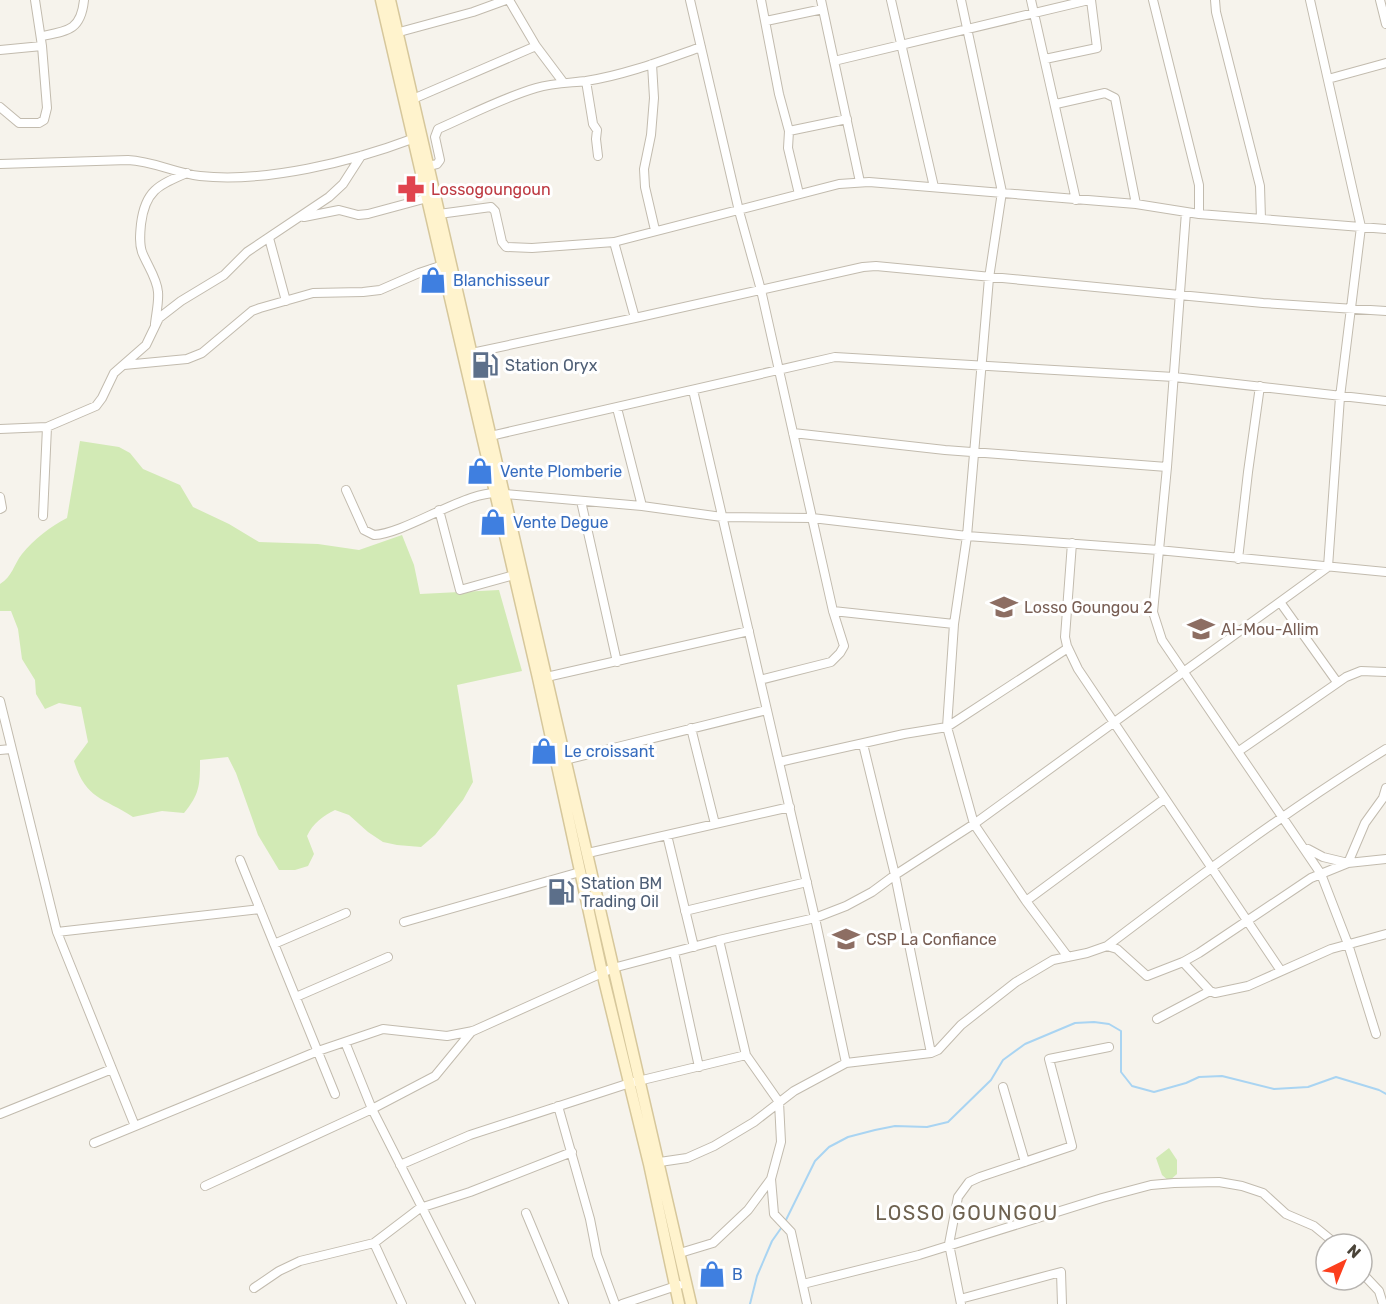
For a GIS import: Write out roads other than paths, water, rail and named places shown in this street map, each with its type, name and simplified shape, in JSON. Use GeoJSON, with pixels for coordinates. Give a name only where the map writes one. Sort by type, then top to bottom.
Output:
{"type":"FeatureCollection","features":[{"type":"Feature","properties":{"kind":"main road"},"geometry":{"type":"LineString","coordinates":[[381,0],[393,34],[408,98],[428,166],[443,266],[467,354],[543,678],[561,761],[580,872],[602,972],[635,1082]]}},
{"type":"Feature","properties":{"kind":"main road"},"geometry":{"type":"LineString","coordinates":[[390,0],[393,34]]}},
{"type":"Feature","properties":{"kind":"main road"},"geometry":{"type":"LineString","coordinates":[[408,98],[412,139],[439,214],[467,354]]}},
{"type":"Feature","properties":{"kind":"main road"},"geometry":{"type":"LineString","coordinates":[[500,492],[514,575],[543,678]]}},
{"type":"Feature","properties":{"kind":"main road"},"geometry":{"type":"LineString","coordinates":[[561,761],[588,853],[635,1082],[681,1285],[691,1304]]}},
{"type":"Feature","properties":{"kind":"main road"},"geometry":{"type":"LineString","coordinates":[[654,1163],[680,1253],[679,1304]]}},
{"type":"Feature","properties":{"kind":"street"},"geometry":{"type":"LineString","coordinates":[[0,107],[19,123],[39,123],[44,120],[47,108],[42,41],[35,0]]}},
{"type":"Feature","properties":{"kind":"street"},"geometry":{"type":"LineString","coordinates":[[0,50],[42,41],[75,26],[84,0]]}},
{"type":"Feature","properties":{"kind":"street"},"geometry":{"type":"LineString","coordinates":[[393,34],[508,0],[536,46],[563,82]]}},
{"type":"Feature","properties":{"kind":"street"},"geometry":{"type":"LineString","coordinates":[[690,0],[739,211],[761,290],[833,611],[844,646],[837,658],[828,663],[760,680]]}},
{"type":"Feature","properties":{"kind":"street"},"geometry":{"type":"LineString","coordinates":[[761,0],[779,94],[789,131],[788,148],[799,194]]}},
{"type":"Feature","properties":{"kind":"street"},"geometry":{"type":"LineString","coordinates":[[891,0],[934,187]]}},
{"type":"Feature","properties":{"kind":"street"},"geometry":{"type":"LineString","coordinates":[[961,0],[1002,192],[989,278],[967,536],[954,624],[947,727],[975,824],[1026,901],[1068,957]]}},
{"type":"Feature","properties":{"kind":"street"},"geometry":{"type":"LineString","coordinates":[[1031,0],[1076,200]]}},
{"type":"Feature","properties":{"kind":"street"},"geometry":{"type":"LineString","coordinates":[[834,61],[1090,0],[1097,48],[1045,59]]}},
{"type":"Feature","properties":{"kind":"street"},"geometry":{"type":"LineString","coordinates":[[1154,0],[1199,185],[1199,214]]}},
{"type":"Feature","properties":{"kind":"street"},"geometry":{"type":"LineString","coordinates":[[1215,0],[1216,12],[1260,186],[1261,219]]}},
{"type":"Feature","properties":{"kind":"street"},"geometry":{"type":"LineString","coordinates":[[94,1143],[318,1051],[383,1029],[447,1036],[473,1031],[613,968],[718,940],[815,918],[846,906],[872,892],[975,824],[1328,567],[1340,396],[1361,227],[1310,0]]}},
{"type":"Feature","properties":{"kind":"street"},"geometry":{"type":"LineString","coordinates":[[1380,0],[1386,24]]}},
{"type":"Feature","properties":{"kind":"street"},"geometry":{"type":"LineString","coordinates":[[766,21],[822,4],[860,182]]}},
{"type":"Feature","properties":{"kind":"street"},"geometry":{"type":"LineString","coordinates":[[408,98],[536,46]]}},
{"type":"Feature","properties":{"kind":"street"},"geometry":{"type":"LineString","coordinates":[[428,166],[437,164],[440,160],[435,137],[438,129],[513,96],[538,87],[563,82],[586,81],[652,64],[701,47]]}},
{"type":"Feature","properties":{"kind":"street"},"geometry":{"type":"LineString","coordinates":[[1328,79],[1386,63]]}},
{"type":"Feature","properties":{"kind":"street"},"geometry":{"type":"LineString","coordinates":[[652,64],[654,98],[652,126],[644,169],[645,187],[655,231]]}},
{"type":"Feature","properties":{"kind":"street"},"geometry":{"type":"LineString","coordinates":[[586,81],[593,124],[597,130],[598,156]]}},
{"type":"Feature","properties":{"kind":"street"},"geometry":{"type":"LineString","coordinates":[[1056,104],[1105,93],[1116,98],[1136,204]]}},
{"type":"Feature","properties":{"kind":"street"},"geometry":{"type":"LineString","coordinates":[[789,131],[847,119]]}},
{"type":"Feature","properties":{"kind":"street"},"geometry":{"type":"LineString","coordinates":[[0,164],[128,160],[145,161],[169,170],[199,176],[255,177],[361,156],[412,139]]}},
{"type":"Feature","properties":{"kind":"street"},"geometry":{"type":"LineString","coordinates":[[0,429],[47,427],[96,406],[109,381],[146,345],[159,318],[224,275],[247,252],[329,197],[343,184],[361,156]]}},
{"type":"Feature","properties":{"kind":"street"},"geometry":{"type":"LineString","coordinates":[[154,328],[158,293],[142,250],[140,237],[143,208],[150,195],[160,185],[187,173]]}},
{"type":"Feature","properties":{"kind":"street"},"geometry":{"type":"LineString","coordinates":[[439,214],[492,208],[502,242],[508,248],[532,249],[614,242],[839,184],[860,182],[1002,192],[1136,204],[1199,214],[1386,229]]}},
{"type":"Feature","properties":{"kind":"street"},"geometry":{"type":"LineString","coordinates":[[298,218],[339,210],[358,215],[368,214],[431,197]]}},
{"type":"Feature","properties":{"kind":"street"},"geometry":{"type":"LineString","coordinates":[[1186,212],[1167,467],[1153,612],[1155,622],[1162,640],[1321,874],[1348,944],[1376,1034]]}},
{"type":"Feature","properties":{"kind":"street"},"geometry":{"type":"LineString","coordinates":[[269,238],[286,301]]}},
{"type":"Feature","properties":{"kind":"street"},"geometry":{"type":"LineString","coordinates":[[614,242],[635,318]]}},
{"type":"Feature","properties":{"kind":"street"},"geometry":{"type":"LineString","coordinates":[[124,365],[188,359],[202,353],[252,310],[324,292],[380,290],[419,273],[443,266]]}},
{"type":"Feature","properties":{"kind":"street"},"geometry":{"type":"LineString","coordinates":[[467,354],[876,266],[1283,305],[1350,307],[1386,311]]}},
{"type":"Feature","properties":{"kind":"street"},"geometry":{"type":"LineString","coordinates":[[487,437],[842,356],[1174,377],[1386,401]]}},
{"type":"Feature","properties":{"kind":"street"},"geometry":{"type":"LineString","coordinates":[[1238,559],[1260,386]]}},
{"type":"Feature","properties":{"kind":"street"},"geometry":{"type":"LineString","coordinates":[[693,390],[790,807],[846,1063]]}},
{"type":"Feature","properties":{"kind":"street"},"geometry":{"type":"LineString","coordinates":[[617,408],[642,506]]}},
{"type":"Feature","properties":{"kind":"street"},"geometry":{"type":"LineString","coordinates":[[43,516],[47,427]]}},
{"type":"Feature","properties":{"kind":"street"},"geometry":{"type":"LineString","coordinates":[[793,433],[935,449],[1167,467]]}},
{"type":"Feature","properties":{"kind":"street"},"geometry":{"type":"LineString","coordinates":[[346,490],[364,530],[369,534],[379,535],[439,510],[500,492],[642,506],[722,517],[812,518],[967,536],[1158,550],[1386,572]]}},
{"type":"Feature","properties":{"kind":"street"},"geometry":{"type":"LineString","coordinates":[[0,497],[2,508],[0,509]]}},
{"type":"Feature","properties":{"kind":"street"},"geometry":{"type":"LineString","coordinates":[[581,501],[617,662]]}},
{"type":"Feature","properties":{"kind":"street"},"geometry":{"type":"LineString","coordinates":[[439,510],[460,590],[514,575]]}},
{"type":"Feature","properties":{"kind":"street"},"geometry":{"type":"LineString","coordinates":[[1072,543],[1065,624],[1068,648],[1078,669],[1281,971]]}},
{"type":"Feature","properties":{"kind":"street"},"geometry":{"type":"LineString","coordinates":[[1280,602],[1337,682]]}},
{"type":"Feature","properties":{"kind":"street"},"geometry":{"type":"LineString","coordinates":[[833,611],[954,624]]}},
{"type":"Feature","properties":{"kind":"street"},"geometry":{"type":"LineString","coordinates":[[543,678],[749,631]]}},
{"type":"Feature","properties":{"kind":"street"},"geometry":{"type":"LineString","coordinates":[[779,762],[947,727],[1068,648]]}},
{"type":"Feature","properties":{"kind":"street"},"geometry":{"type":"LineString","coordinates":[[1239,751],[1353,673],[1386,672]]}},
{"type":"Feature","properties":{"kind":"street"},"geometry":{"type":"LineString","coordinates":[[0,700],[57,932],[135,1126]]}},
{"type":"Feature","properties":{"kind":"street"},"geometry":{"type":"LineString","coordinates":[[561,761],[767,710]]}},
{"type":"Feature","properties":{"kind":"street"},"geometry":{"type":"LineString","coordinates":[[691,728],[715,824]]}},
{"type":"Feature","properties":{"kind":"street"},"geometry":{"type":"LineString","coordinates":[[862,744],[895,875],[931,1053]]}},
{"type":"Feature","properties":{"kind":"street"},"geometry":{"type":"LineString","coordinates":[[0,750],[11,749]]}},
{"type":"Feature","properties":{"kind":"street"},"geometry":{"type":"LineString","coordinates":[[654,1163],[687,1158],[714,1146],[754,1122],[801,1087],[846,1063],[931,1053],[938,1050],[961,1025],[1016,982],[1053,960],[1107,946],[1210,867],[1341,777],[1386,749]]}},
{"type":"Feature","properties":{"kind":"street"},"geometry":{"type":"LineString","coordinates":[[1107,946],[1117,949],[1147,976],[1184,962],[1311,878],[1348,862],[1365,823],[1383,798],[1386,788]]}},
{"type":"Feature","properties":{"kind":"street"},"geometry":{"type":"LineString","coordinates":[[1026,901],[1164,799]]}},
{"type":"Feature","properties":{"kind":"street"},"geometry":{"type":"LineString","coordinates":[[588,853],[790,807]]}},
{"type":"Feature","properties":{"kind":"street"},"geometry":{"type":"LineString","coordinates":[[666,835],[694,947]]}},
{"type":"Feature","properties":{"kind":"street"},"geometry":{"type":"LineString","coordinates":[[1302,845],[1313,853],[1348,862],[1386,859]]}},
{"type":"Feature","properties":{"kind":"street"},"geometry":{"type":"LineString","coordinates":[[240,860],[336,1094]]}},
{"type":"Feature","properties":{"kind":"street"},"geometry":{"type":"LineString","coordinates":[[404,922],[580,872]]}},
{"type":"Feature","properties":{"kind":"street"},"geometry":{"type":"LineString","coordinates":[[685,911],[807,882]]}},
{"type":"Feature","properties":{"kind":"street"},"geometry":{"type":"LineString","coordinates":[[57,932],[260,909]]}},
{"type":"Feature","properties":{"kind":"street"},"geometry":{"type":"LineString","coordinates":[[274,944],[346,913]]}},
{"type":"Feature","properties":{"kind":"street"},"geometry":{"type":"LineString","coordinates":[[1184,962],[1210,991],[1215,993],[1230,991],[1248,986],[1331,949],[1386,934]]}},
{"type":"Feature","properties":{"kind":"street"},"geometry":{"type":"LineString","coordinates":[[718,940],[746,1055],[779,1102],[781,1142],[771,1179],[774,1214],[791,1232],[807,1304]]}},
{"type":"Feature","properties":{"kind":"street"},"geometry":{"type":"LineString","coordinates":[[674,952],[699,1067]]}},
{"type":"Feature","properties":{"kind":"street"},"geometry":{"type":"LineString","coordinates":[[296,997],[388,957]]}},
{"type":"Feature","properties":{"kind":"street"},"geometry":{"type":"LineString","coordinates":[[1157,1019],[1210,991]]}},
{"type":"Feature","properties":{"kind":"street"},"geometry":{"type":"LineString","coordinates":[[205,1186],[372,1109],[435,1076],[473,1031]]}},
{"type":"Feature","properties":{"kind":"street"},"geometry":{"type":"LineString","coordinates":[[345,1042],[372,1109],[420,1208],[471,1304]]}},
{"type":"Feature","properties":{"kind":"street"},"geometry":{"type":"LineString","coordinates":[[1062,1304],[1061,1272],[960,1301],[949,1244],[958,1197],[969,1182],[1072,1146],[1048,1059],[1110,1047]]}},
{"type":"Feature","properties":{"kind":"street"},"geometry":{"type":"LineString","coordinates":[[400,1165],[470,1135],[558,1106],[635,1082],[746,1055]]}},
{"type":"Feature","properties":{"kind":"street"},"geometry":{"type":"LineString","coordinates":[[0,1114],[112,1069]]}},
{"type":"Feature","properties":{"kind":"street"},"geometry":{"type":"LineString","coordinates":[[1003,1087],[1024,1162]]}},
{"type":"Feature","properties":{"kind":"street"},"geometry":{"type":"LineString","coordinates":[[558,1106],[590,1219],[597,1255],[615,1304]]}},
{"type":"Feature","properties":{"kind":"street"},"geometry":{"type":"LineString","coordinates":[[254,1288],[279,1271],[300,1261],[374,1243],[420,1208],[470,1192],[572,1152]]}},
{"type":"Feature","properties":{"kind":"street"},"geometry":{"type":"LineString","coordinates":[[680,1253],[712,1243],[748,1210],[771,1179]]}},
{"type":"Feature","properties":{"kind":"street"},"geometry":{"type":"LineString","coordinates":[[803,1284],[919,1255],[949,1244],[1151,1185],[1207,1182],[1242,1186],[1263,1193],[1286,1214],[1314,1226],[1321,1232]]}},
{"type":"Feature","properties":{"kind":"street"},"geometry":{"type":"LineString","coordinates":[[526,1213],[564,1304]]}},
{"type":"Feature","properties":{"kind":"street"},"geometry":{"type":"LineString","coordinates":[[374,1243],[402,1304]]}},
{"type":"Feature","properties":{"kind":"street"},"geometry":{"type":"LineString","coordinates":[[622,1304],[681,1285]]}},
{"type":"Feature","properties":{"kind":"street"},"geometry":{"type":"LineString","coordinates":[[1383,1292],[1383,1304]]}},
{"type":"Feature","properties":{"kind":"waterway"},"geometry":{"type":"LineString","coordinates":[[750,1304],[757,1276],[772,1241],[784,1224],[815,1161],[829,1147],[848,1137],[875,1130],[895,1126],[927,1127],[948,1122],[991,1080],[1003,1060],[1025,1044],[1075,1023],[1109,1024],[1121,1031],[1121,1072],[1132,1086],[1154,1092],[1199,1077],[1222,1076],[1274,1089],[1308,1087],[1336,1077],[1386,1094]]}},
{"type":"Feature","properties":{"kind":"place","name":"Lossogoungoun"},"geometry":{"type":"Point","coordinates":[411,189]}},
{"type":"Feature","properties":{"kind":"place","name":"Blanchisseur"},"geometry":{"type":"Point","coordinates":[433,280]}},
{"type":"Feature","properties":{"kind":"place","name":"Station Oryx"},"geometry":{"type":"Point","coordinates":[485,365]}},
{"type":"Feature","properties":{"kind":"place","name":"Vente Plomberie"},"geometry":{"type":"Point","coordinates":[480,471]}},
{"type":"Feature","properties":{"kind":"place","name":"Vente Degue"},"geometry":{"type":"Point","coordinates":[493,522]}},
{"type":"Feature","properties":{"kind":"place","name":"Losso Goungou 2"},"geometry":{"type":"Point","coordinates":[1004,607]}},
{"type":"Feature","properties":{"kind":"place","name":"Al-Mou-Allim"},"geometry":{"type":"Point","coordinates":[1201,629]}},
{"type":"Feature","properties":{"kind":"place","name":"Le croissant"},"geometry":{"type":"Point","coordinates":[544,751]}},
{"type":"Feature","properties":{"kind":"place","name":"Station BM Trading Oil"},"geometry":{"type":"Point","coordinates":[561,892]}},
{"type":"Feature","properties":{"kind":"place","name":"CSP La Confiance"},"geometry":{"type":"Point","coordinates":[846,939]}},
{"type":"Feature","properties":{"kind":"place","name":"B"},"geometry":{"type":"Point","coordinates":[712,1274]}},
{"type":"Feature","properties":{"kind":"district","name":"LOSSO GOUNGOU"},"geometry":{"type":"Point","coordinates":[967,1213]}}]}
